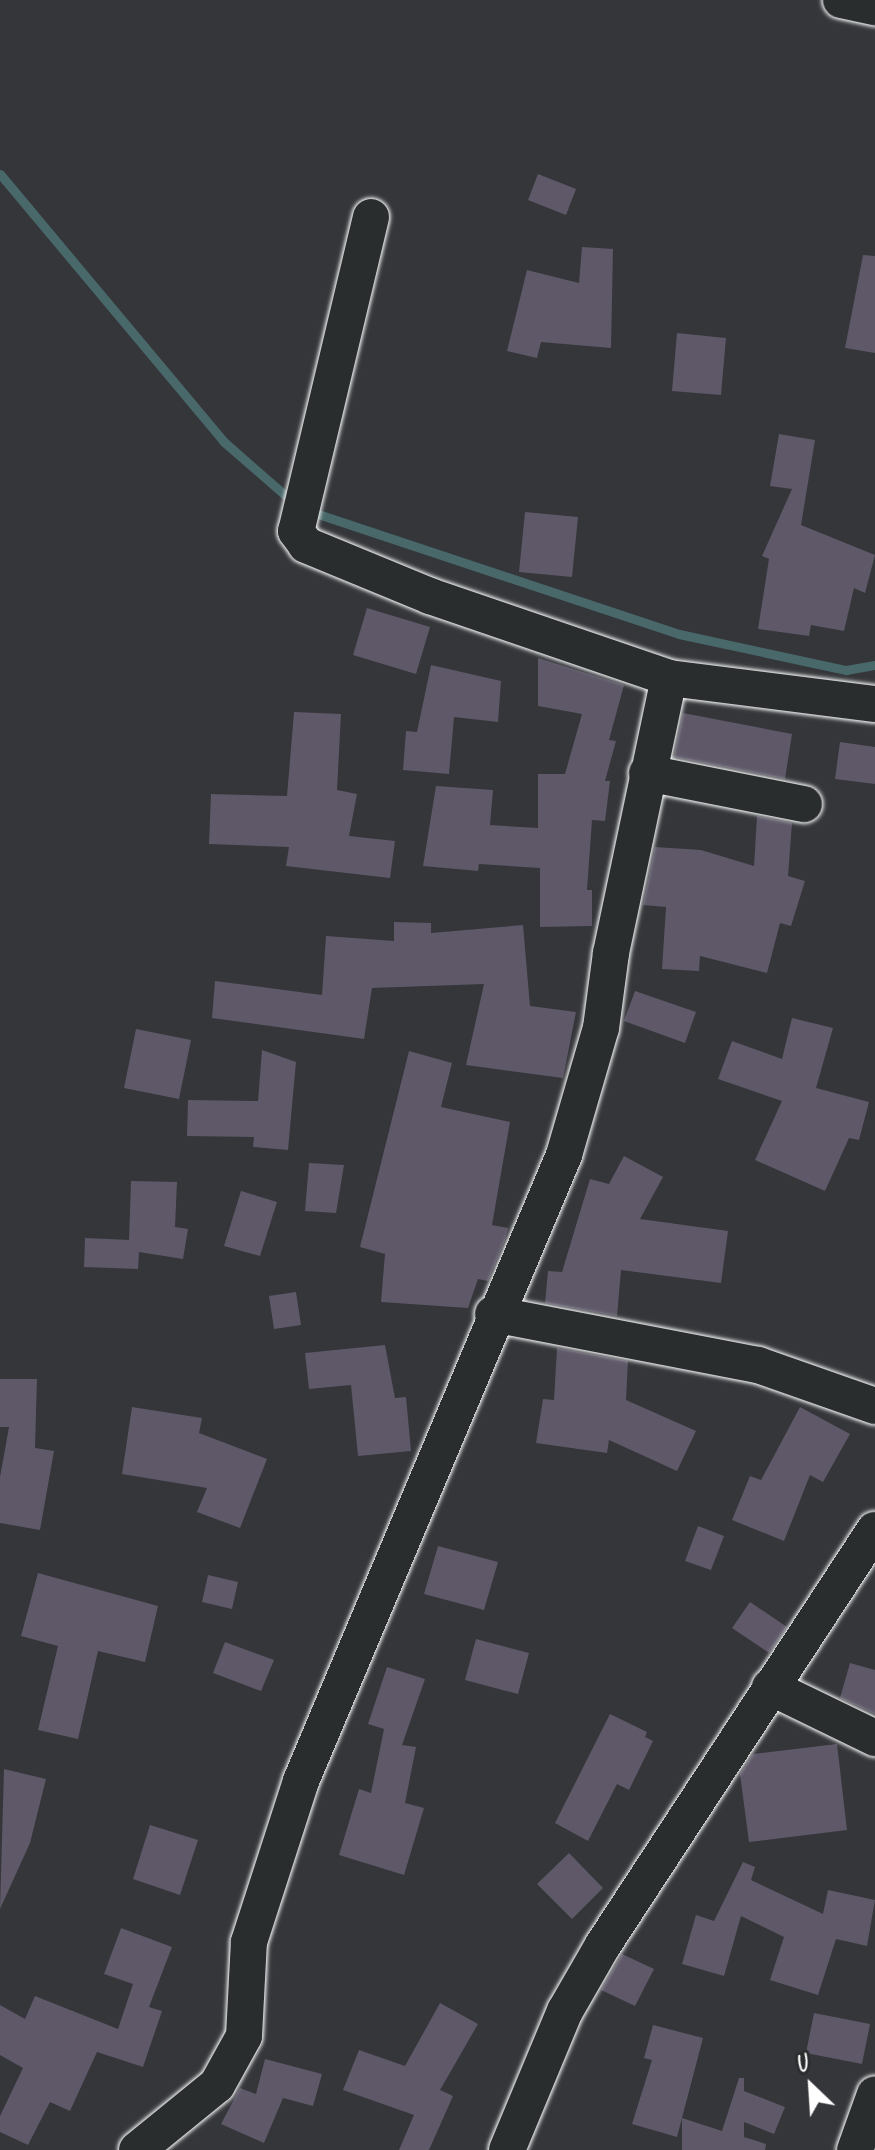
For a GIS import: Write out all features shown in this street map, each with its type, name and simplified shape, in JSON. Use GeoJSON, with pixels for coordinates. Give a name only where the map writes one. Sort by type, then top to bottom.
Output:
{"type":"FeatureCollection","features":[{"type":"Feature","properties":{"kind":"street"},"geometry":{"type":"LineString","coordinates":[[841,0],[875,7]]}},
{"type":"Feature","properties":{"kind":"street"},"geometry":{"type":"LineString","coordinates":[[371,217],[300,514],[306,545],[330,558],[669,678],[875,704]]}},
{"type":"Feature","properties":{"kind":"street"},"geometry":{"type":"LineString","coordinates":[[137,2150],[217,2085],[244,2036],[249,1942],[301,1781],[493,1314],[532,1232],[581,1103],[601,1028],[647,773],[669,678]]}},
{"type":"Feature","properties":{"kind":"street"},"geometry":{"type":"LineString","coordinates":[[647,773],[804,804]]}},
{"type":"Feature","properties":{"kind":"street"},"geometry":{"type":"LineString","coordinates":[[493,1314],[758,1365],[875,1406]]}},
{"type":"Feature","properties":{"kind":"street"},"geometry":{"type":"LineString","coordinates":[[507,2150],[565,2011],[631,1899],[770,1687],[862,1557],[875,1530]]}},
{"type":"Feature","properties":{"kind":"street"},"geometry":{"type":"LineString","coordinates":[[770,1687],[875,1738]]}},
{"type":"Feature","properties":{"kind":"street"},"geometry":{"type":"LineString","coordinates":[[855,2150],[875,2094]]}},
{"type":"Feature","properties":{"kind":"building"},"geometry":{"type":"Polygon","coordinates":[[[538,174],[576,189],[566,215],[528,200],[538,174]]]}},
{"type":"Feature","properties":{"kind":"building"},"geometry":{"type":"Polygon","coordinates":[[[582,247],[613,249],[611,348],[541,342],[537,358],[507,351],[527,270],[579,283],[582,247]]]}},
{"type":"Feature","properties":{"kind":"building"},"geometry":{"type":"Polygon","coordinates":[[[863,255],[875,256],[875,353],[845,348],[863,255]]]}},
{"type":"Feature","properties":{"kind":"building"},"geometry":{"type":"Polygon","coordinates":[[[677,333],[726,338],[721,395],[672,391],[677,333]]]}},
{"type":"Feature","properties":{"kind":"building"},"geometry":{"type":"Polygon","coordinates":[[[779,434],[815,440],[801,525],[875,555],[865,593],[854,588],[844,631],[811,625],[809,636],[758,629],[769,559],[762,556],[792,489],[770,486],[779,434]]]}},
{"type":"Feature","properties":{"kind":"building"},"geometry":{"type":"Polygon","coordinates":[[[525,512],[578,517],[572,577],[519,572],[525,512]]]}},
{"type":"Feature","properties":{"kind":"building"},"geometry":{"type":"Polygon","coordinates":[[[367,608],[430,627],[416,674],[353,655],[367,608]]]}},
{"type":"Feature","properties":{"kind":"building"},"geometry":{"type":"Polygon","coordinates":[[[538,658],[624,685],[609,740],[616,741],[605,781],[610,781],[605,821],[592,820],[587,890],[592,890],[592,926],[540,927],[540,868],[479,864],[478,871],[423,866],[436,786],[493,790],[490,825],[538,828],[538,774],[565,774],[582,714],[538,706],[538,658]]]}},
{"type":"Feature","properties":{"kind":"building"},"geometry":{"type":"Polygon","coordinates":[[[431,665],[501,681],[498,722],[454,717],[449,774],[403,770],[406,731],[417,732],[431,665]]]}},
{"type":"Feature","properties":{"kind":"building"},"geometry":{"type":"Polygon","coordinates":[[[294,712],[341,714],[337,790],[357,794],[349,836],[395,841],[390,878],[286,866],[289,847],[209,844],[211,794],[287,796],[294,712]]]}},
{"type":"Feature","properties":{"kind":"building"},"geometry":{"type":"Polygon","coordinates":[[[683,713],[792,734],[785,779],[674,757],[683,713]]]}},
{"type":"Feature","properties":{"kind":"building"},"geometry":{"type":"Polygon","coordinates":[[[840,742],[875,747],[875,784],[835,779],[840,742]]]}},
{"type":"Feature","properties":{"kind":"building"},"geometry":{"type":"Polygon","coordinates":[[[757,816],[792,823],[788,876],[805,881],[791,926],[780,923],[767,973],[700,956],[699,971],[662,969],[666,907],[643,905],[655,847],[701,850],[754,866],[757,816]]]}},
{"type":"Feature","properties":{"kind":"building"},"geometry":{"type":"Polygon","coordinates":[[[394,922],[431,923],[431,933],[523,925],[530,1006],[576,1012],[563,1078],[466,1065],[484,984],[372,988],[364,1039],[212,1018],[215,981],[322,995],[326,936],[394,941],[394,922]]]}},
{"type":"Feature","properties":{"kind":"building"},"geometry":{"type":"Polygon","coordinates":[[[635,991],[696,1012],[685,1043],[624,1021],[635,991]]]}},
{"type":"Feature","properties":{"kind":"building"},"geometry":{"type":"Polygon","coordinates":[[[792,1018],[833,1028],[816,1088],[869,1102],[859,1140],[849,1138],[825,1191],[755,1160],[782,1101],[718,1079],[732,1041],[782,1059],[792,1018]]]}},
{"type":"Feature","properties":{"kind":"building"},"geometry":{"type":"Polygon","coordinates":[[[136,1029],[191,1040],[179,1099],[124,1088],[136,1029]]]}},
{"type":"Feature","properties":{"kind":"building"},"geometry":{"type":"Polygon","coordinates":[[[262,1050],[296,1062],[288,1150],[253,1147],[254,1137],[187,1136],[188,1100],[258,1101],[262,1050]]]}},
{"type":"Feature","properties":{"kind":"building"},"geometry":{"type":"Polygon","coordinates":[[[409,1051],[452,1063],[441,1107],[510,1122],[492,1225],[508,1228],[488,1281],[478,1279],[468,1308],[381,1302],[385,1254],[360,1247],[409,1051]]]}},
{"type":"Feature","properties":{"kind":"building"},"geometry":{"type":"Polygon","coordinates":[[[624,1156],[663,1177],[640,1219],[728,1231],[721,1283],[621,1270],[617,1316],[545,1303],[548,1271],[562,1272],[590,1179],[609,1184],[624,1156]]]}},
{"type":"Feature","properties":{"kind":"building"},"geometry":{"type":"Polygon","coordinates":[[[309,1163],[344,1165],[336,1213],[305,1211],[309,1163]]]}},
{"type":"Feature","properties":{"kind":"building"},"geometry":{"type":"Polygon","coordinates":[[[131,1181],[177,1182],[175,1227],[188,1229],[183,1259],[139,1252],[138,1269],[84,1267],[85,1238],[129,1240],[131,1181]]]}},
{"type":"Feature","properties":{"kind":"building"},"geometry":{"type":"Polygon","coordinates":[[[241,1191],[277,1202],[260,1256],[224,1246],[241,1191]]]}},
{"type":"Feature","properties":{"kind":"building"},"geometry":{"type":"Polygon","coordinates":[[[296,1292],[301,1325],[274,1329],[269,1296],[296,1292]]]}},
{"type":"Feature","properties":{"kind":"building"},"geometry":{"type":"Polygon","coordinates":[[[385,1345],[395,1398],[406,1397],[411,1451],[358,1456],[351,1385],[309,1389],[305,1353],[385,1345]]]}},
{"type":"Feature","properties":{"kind":"building"},"geometry":{"type":"Polygon","coordinates":[[[557,1348],[628,1361],[626,1400],[696,1431],[677,1471],[609,1440],[607,1453],[536,1443],[543,1399],[554,1400],[557,1348]]]}},
{"type":"Feature","properties":{"kind":"building"},"geometry":{"type":"Polygon","coordinates":[[[0,1379],[37,1379],[35,1448],[54,1451],[40,1530],[0,1523],[0,1477],[9,1427],[0,1427],[0,1379]]]}},
{"type":"Feature","properties":{"kind":"building"},"geometry":{"type":"Polygon","coordinates":[[[132,1407],[202,1418],[199,1433],[267,1459],[240,1528],[197,1512],[207,1488],[122,1474],[132,1407]]]}},
{"type":"Feature","properties":{"kind":"building"},"geometry":{"type":"Polygon","coordinates":[[[800,1407],[850,1434],[823,1482],[810,1475],[784,1541],[732,1520],[750,1476],[761,1480],[800,1407]]]}},
{"type":"Feature","properties":{"kind":"building"},"geometry":{"type":"Polygon","coordinates":[[[698,1526],[724,1536],[711,1570],[685,1561],[698,1526]]]}},
{"type":"Feature","properties":{"kind":"building"},"geometry":{"type":"Polygon","coordinates":[[[438,1546],[498,1562],[484,1610],[424,1594],[438,1546]]]}},
{"type":"Feature","properties":{"kind":"building"},"geometry":{"type":"Polygon","coordinates":[[[38,1573],[158,1606],[145,1662],[98,1651],[78,1739],[38,1730],[58,1646],[21,1636],[38,1573]]]}},
{"type":"Feature","properties":{"kind":"building"},"geometry":{"type":"Polygon","coordinates":[[[208,1575],[238,1582],[232,1609],[202,1602],[208,1575]]]}},
{"type":"Feature","properties":{"kind":"building"},"geometry":{"type":"Polygon","coordinates":[[[750,1602],[787,1627],[769,1653],[732,1628],[750,1602]]]}},
{"type":"Feature","properties":{"kind":"building"},"geometry":{"type":"Polygon","coordinates":[[[476,1639],[529,1653],[518,1694],[465,1680],[476,1639]]]}},
{"type":"Feature","properties":{"kind":"building"},"geometry":{"type":"Polygon","coordinates":[[[225,1642],[274,1660],[261,1691],[213,1673],[225,1642]]]}},
{"type":"Feature","properties":{"kind":"building"},"geometry":{"type":"Polygon","coordinates":[[[850,1663],[875,1670],[875,1714],[840,1698],[850,1663]]]}},
{"type":"Feature","properties":{"kind":"building"},"geometry":{"type":"Polygon","coordinates":[[[387,1667],[425,1679],[402,1745],[416,1747],[405,1803],[424,1808],[404,1875],[339,1855],[359,1789],[371,1793],[384,1729],[368,1724],[387,1667]]]}},
{"type":"Feature","properties":{"kind":"building"},"geometry":{"type":"Polygon","coordinates":[[[610,1714],[647,1732],[645,1737],[653,1741],[629,1790],[617,1784],[588,1841],[555,1823],[610,1714]]]}},
{"type":"Feature","properties":{"kind":"building"},"geometry":{"type":"Polygon","coordinates":[[[837,1744],[847,1830],[749,1842],[740,1774],[753,1754],[837,1744]]]}},
{"type":"Feature","properties":{"kind":"building"},"geometry":{"type":"Polygon","coordinates":[[[4,1769],[46,1779],[30,1843],[0,1909],[4,1769]]]}},
{"type":"Feature","properties":{"kind":"building"},"geometry":{"type":"Polygon","coordinates":[[[150,1825],[198,1840],[180,1895],[133,1879],[150,1825]]]}},
{"type":"Feature","properties":{"kind":"building"},"geometry":{"type":"Polygon","coordinates":[[[569,1853],[603,1888],[572,1919],[537,1884],[569,1853]]]}},
{"type":"Feature","properties":{"kind":"building"},"geometry":{"type":"Polygon","coordinates":[[[743,1862],[755,1867],[751,1880],[823,1914],[828,1890],[875,1900],[867,1946],[836,1939],[818,1995],[770,1980],[784,1937],[741,1916],[724,1976],[682,1964],[696,1915],[714,1921],[743,1862]]]}},
{"type":"Feature","properties":{"kind":"building"},"geometry":{"type":"Polygon","coordinates":[[[121,1928],[172,1947],[149,2007],[162,2011],[143,2067],[97,2052],[70,2111],[50,2102],[28,2145],[0,2132],[0,2116],[23,2068],[0,2055],[0,2005],[25,2019],[35,1996],[118,2029],[133,1984],[104,1974],[121,1928]]]}},
{"type":"Feature","properties":{"kind":"building"},"geometry":{"type":"Polygon","coordinates":[[[622,1954],[654,1969],[635,2006],[601,1990],[622,1954]]]}},
{"type":"Feature","properties":{"kind":"building"},"geometry":{"type":"Polygon","coordinates":[[[440,2003],[478,2024],[440,2090],[453,2096],[429,2150],[399,2150],[414,2115],[343,2090],[359,2050],[405,2066],[440,2003]]]}},
{"type":"Feature","properties":{"kind":"building"},"geometry":{"type":"Polygon","coordinates":[[[814,2013],[870,2024],[862,2064],[806,2053],[814,2013]]]}},
{"type":"Feature","properties":{"kind":"building"},"geometry":{"type":"Polygon","coordinates":[[[653,2025],[703,2038],[677,2137],[632,2124],[652,2060],[644,2058],[653,2025]]]}},
{"type":"Feature","properties":{"kind":"building"},"geometry":{"type":"Polygon","coordinates":[[[265,2059],[322,2074],[313,2106],[283,2098],[264,2143],[221,2124],[240,2088],[256,2094],[265,2059]]]}},
{"type":"Feature","properties":{"kind":"building"},"geometry":{"type":"Polygon","coordinates":[[[739,2078],[744,2078],[744,2091],[785,2107],[774,2134],[744,2122],[744,2137],[766,2144],[765,2150],[682,2150],[682,2118],[722,2131],[739,2078]]]}},
{"type":"Feature","properties":{"kind":"waterway"},"geometry":{"type":"LineString","coordinates":[[0,174],[223,441],[293,502]]}},
{"type":"Feature","properties":{"kind":"waterway"},"geometry":{"type":"LineString","coordinates":[[309,511],[679,634],[846,670],[875,665]]}}]}
